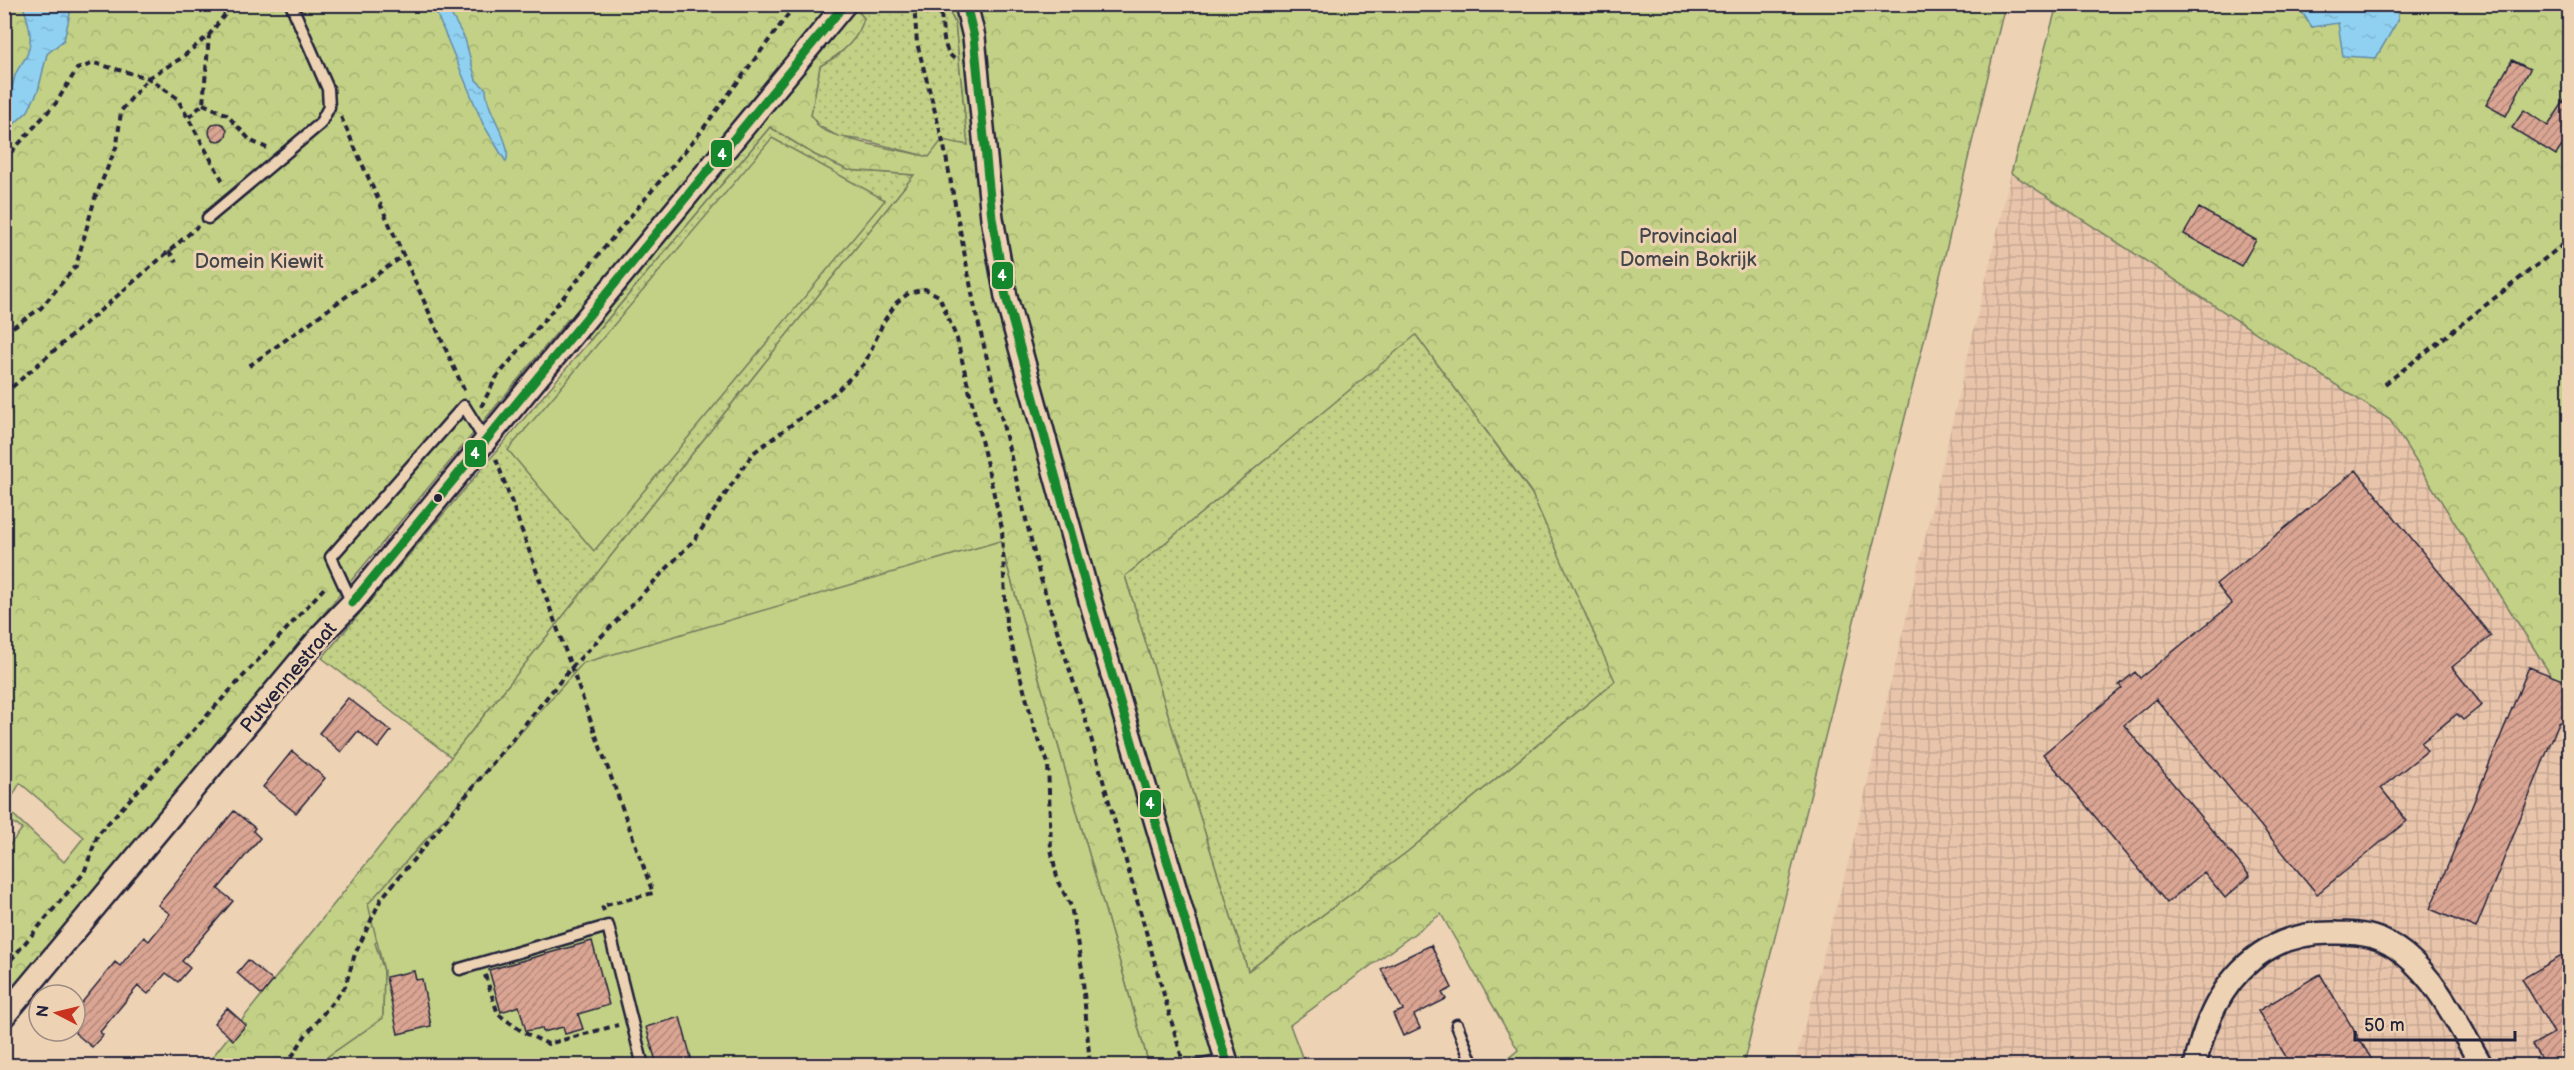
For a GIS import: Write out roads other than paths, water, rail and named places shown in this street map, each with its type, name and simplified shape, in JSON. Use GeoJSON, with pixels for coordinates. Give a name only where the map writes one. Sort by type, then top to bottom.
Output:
{"type":"FeatureCollection","features":[{"type":"Feature","properties":{"kind":"street","name":"Putvennestraat"},"geometry":{"type":"LineString","coordinates":[[4,1016],[309,650],[352,603],[845,4]]}},
{"type":"Feature","properties":{"kind":"street"},"geometry":{"type":"LineString","coordinates":[[966,4],[976,59],[992,218],[1006,297],[1087,591],[1227,1063]]}},
{"type":"Feature","properties":{"kind":"street"},"geometry":{"type":"LineString","coordinates":[[2195,1065],[2214,1005],[2235,975],[2257,956],[2286,939],[2323,932],[2367,933],[2404,954],[2434,985],[2482,1065]]}},
{"type":"Feature","properties":{"kind":"lane"},"geometry":{"type":"LineString","coordinates":[[208,218],[320,124],[329,107],[328,90],[291,4]]}},
{"type":"Feature","properties":{"kind":"lane"},"geometry":{"type":"LineString","coordinates":[[352,603],[332,557],[464,406],[486,438]]}},
{"type":"Feature","properties":{"kind":"lane"},"geometry":{"type":"LineString","coordinates":[[459,969],[608,926],[630,1021],[644,1065]]}},
{"type":"Feature","properties":{"kind":"lane"},"geometry":{"type":"LineString","coordinates":[[1457,1024],[1473,1065]]}},
{"type":"Feature","properties":{"kind":"lane"},"geometry":{"type":"LineString","coordinates":[[1197,1065],[1227,1063]]}},
{"type":"Feature","properties":{"kind":"water"},"geometry":{"type":"Polygon","coordinates":[[[19,5],[72,5],[64,40],[47,54],[38,91],[28,111],[10,128],[5,138],[5,97],[11,89],[30,44],[27,19],[23,6],[19,5]]]}},
{"type":"Feature","properties":{"kind":"water"},"geometry":{"type":"Polygon","coordinates":[[[433,5],[446,5],[465,39],[476,80],[486,89],[490,108],[506,146],[506,162],[483,124],[433,5]]]}},
{"type":"Feature","properties":{"kind":"water"},"geometry":{"type":"Polygon","coordinates":[[[2297,5],[2397,5],[2398,20],[2376,58],[2343,56],[2338,23],[2312,27],[2297,5]]]}},
{"type":"Feature","properties":{"kind":"park label","name":"Provinciaal Domein Bokrijk"},"geometry":{"type":"Point","coordinates":[1688,248]}},
{"type":"Feature","properties":{"kind":"park label","name":"Domein Kiewit"},"geometry":{"type":"Point","coordinates":[259,261]}}]}
